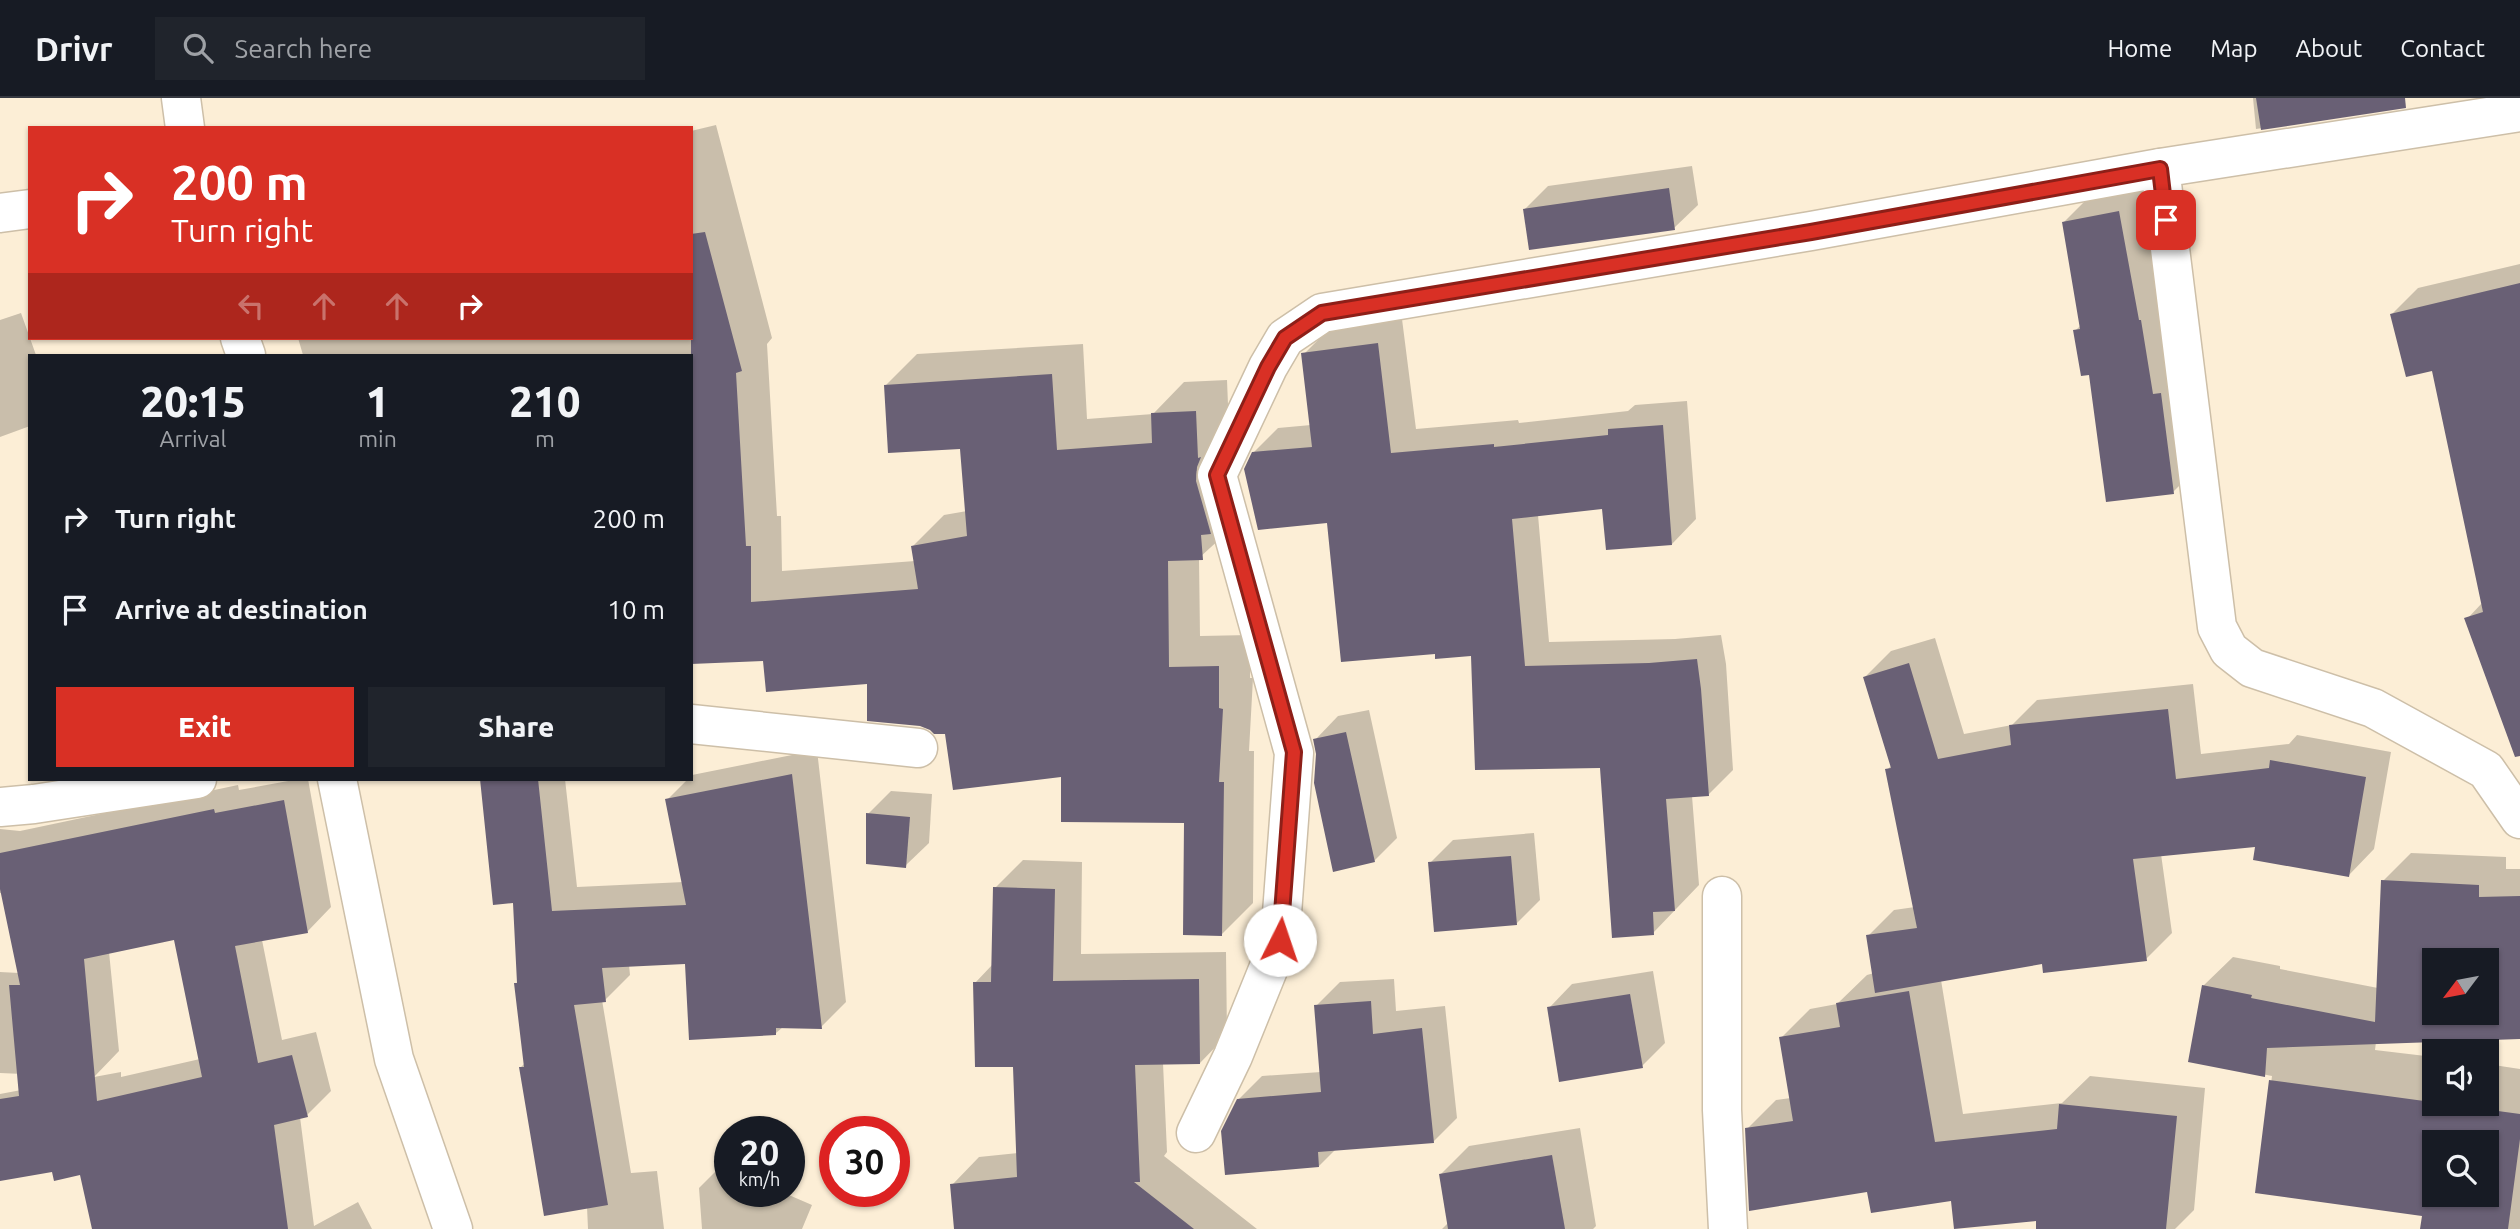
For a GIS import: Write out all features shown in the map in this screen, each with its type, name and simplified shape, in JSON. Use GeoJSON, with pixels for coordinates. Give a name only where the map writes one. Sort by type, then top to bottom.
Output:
{"type":"FeatureCollection","features":[{"type":"Feature","properties":{"kind":"street"},"geometry":{"type":"LineString","coordinates":[[181,98],[185,126]]}},
{"type":"Feature","properties":{"kind":"street"},"geometry":{"type":"LineString","coordinates":[[1196,1133],[1233,1056],[1280,940],[1294,752],[1217,475],[1268,367],[1285,338],[1322,313],[1811,232],[2160,169],[2520,112]]}},
{"type":"Feature","properties":{"kind":"street"},"geometry":{"type":"LineString","coordinates":[[2160,169],[2217,627],[2229,650],[2252,668],[2372,708],[2486,770],[2520,819]]}},
{"type":"Feature","properties":{"kind":"street"},"geometry":{"type":"LineString","coordinates":[[0,213],[28,209]]}},
{"type":"Feature","properties":{"kind":"street"},"geometry":{"type":"LineString","coordinates":[[693,724],[918,748]]}},
{"type":"Feature","properties":{"kind":"street"},"geometry":{"type":"LineString","coordinates":[[0,807],[184,781]]}},
{"type":"Feature","properties":{"kind":"street"},"geometry":{"type":"LineString","coordinates":[[337,781],[394,1059],[453,1229]]}},
{"type":"Feature","properties":{"kind":"street"},"geometry":{"type":"LineString","coordinates":[[1722,896],[1722,1110],[1728,1229]]}},
{"type":"Feature","properties":{"kind":"building"},"geometry":{"type":"Polygon","coordinates":[[[2256,98],[2405,98],[2406,108],[2261,130],[2256,98]]]}},
{"type":"Feature","properties":{"kind":"building"},"geometry":{"type":"Polygon","coordinates":[[[1669,188],[1675,230],[1529,250],[1523,209],[1669,188]]]}},
{"type":"Feature","properties":{"kind":"building"},"geometry":{"type":"Polygon","coordinates":[[[2119,211],[2153,394],[2161,393],[2174,494],[2106,502],[2089,375],[2081,376],[2073,330],[2080,329],[2062,222],[2119,211]]]}},
{"type":"Feature","properties":{"kind":"building"},"geometry":{"type":"Polygon","coordinates":[[[705,232],[742,371],[736,373],[746,546],[751,546],[751,602],[918,589],[911,546],[967,536],[960,449],[888,453],[884,385],[1052,374],[1057,450],[1152,443],[1151,413],[1196,411],[1198,458],[1201,457],[1196,481],[1211,534],[1201,535],[1203,560],[1168,561],[1169,667],[1219,666],[1219,708],[1223,709],[1219,782],[1224,782],[1222,936],[1183,935],[1184,823],[1061,822],[1061,777],[953,790],[945,734],[934,734],[920,726],[867,721],[867,684],[766,692],[763,661],[693,664],[693,234],[705,232]]]}},
{"type":"Feature","properties":{"kind":"building"},"geometry":{"type":"Polygon","coordinates":[[[2520,283],[2520,756],[2515,757],[2464,618],[2483,612],[2432,371],[2406,377],[2390,314],[2520,283]]]}},
{"type":"Feature","properties":{"kind":"building"},"geometry":{"type":"Polygon","coordinates":[[[1378,343],[1391,453],[1494,444],[1494,447],[1608,435],[1608,429],[1663,425],[1672,545],[1606,550],[1602,509],[1512,519],[1525,666],[1697,659],[1709,796],[1666,799],[1675,911],[1653,912],[1654,935],[1612,938],[1600,768],[1475,770],[1471,656],[1435,659],[1435,654],[1341,662],[1327,523],[1258,530],[1244,469],[1252,452],[1312,447],[1301,353],[1378,343]]]}},
{"type":"Feature","properties":{"kind":"building"},"geometry":{"type":"Polygon","coordinates":[[[1909,663],[1938,759],[2011,745],[2009,725],[2168,709],[2176,779],[2269,768],[2270,760],[2366,777],[2349,877],[2253,860],[2255,847],[2133,859],[2147,961],[2043,973],[2042,964],[1875,993],[1866,935],[1917,928],[1885,769],[1891,768],[1863,677],[1909,663]]]}},
{"type":"Feature","properties":{"kind":"building"},"geometry":{"type":"Polygon","coordinates":[[[1346,732],[1375,862],[1333,872],[1314,783],[1316,754],[1313,739],[1346,732]]]}},
{"type":"Feature","properties":{"kind":"building"},"geometry":{"type":"Polygon","coordinates":[[[792,774],[822,1029],[776,1028],[776,1035],[689,1040],[685,964],[602,968],[606,1002],[574,1005],[608,1205],[544,1216],[519,1067],[524,1067],[514,983],[517,983],[513,903],[493,905],[480,781],[538,781],[552,911],[686,905],[665,799],[792,774]]]}},
{"type":"Feature","properties":{"kind":"building"},"geometry":{"type":"Polygon","coordinates":[[[284,800],[308,933],[235,946],[258,1063],[292,1055],[308,1117],[274,1125],[288,1229],[92,1229],[80,1175],[54,1181],[52,1172],[0,1181],[0,1099],[19,1096],[9,985],[20,985],[0,889],[0,853],[214,809],[215,813],[284,800]],[[174,940],[84,959],[97,1101],[202,1077],[174,940]]]}},
{"type":"Feature","properties":{"kind":"building"},"geometry":{"type":"Polygon","coordinates":[[[866,813],[910,817],[906,868],[866,864],[866,813]]]}},
{"type":"Feature","properties":{"kind":"building"},"geometry":{"type":"Polygon","coordinates":[[[1511,856],[1517,925],[1434,932],[1428,862],[1511,856]]]}},
{"type":"Feature","properties":{"kind":"building"},"geometry":{"type":"Polygon","coordinates":[[[2381,880],[2479,885],[2479,897],[2520,896],[2520,1039],[2422,1039],[2422,1042],[2267,1048],[2265,1077],[2188,1062],[2202,985],[2252,995],[2251,998],[2375,1022],[2381,880]]]}},
{"type":"Feature","properties":{"kind":"building"},"geometry":{"type":"Polygon","coordinates":[[[993,887],[1055,889],[1053,981],[1199,979],[1200,1064],[1135,1065],[1140,1182],[1134,1182],[1194,1229],[954,1229],[950,1184],[1017,1177],[1013,1067],[975,1067],[973,982],[991,982],[993,887]]]}},
{"type":"Feature","properties":{"kind":"building"},"geometry":{"type":"Polygon","coordinates":[[[1909,991],[1935,1142],[2057,1129],[2059,1104],[2177,1116],[2166,1229],[2036,1229],[2036,1221],[1954,1229],[1951,1201],[1871,1213],[1867,1192],[1749,1211],[1745,1128],[1793,1121],[1779,1037],[1840,1027],[1836,1003],[1909,991]]]}},
{"type":"Feature","properties":{"kind":"building"},"geometry":{"type":"Polygon","coordinates":[[[1630,994],[1643,1068],[1559,1082],[1547,1007],[1630,994]]]}},
{"type":"Feature","properties":{"kind":"building"},"geometry":{"type":"Polygon","coordinates":[[[1371,1001],[1373,1034],[1422,1028],[1434,1143],[1318,1152],[1319,1167],[1225,1175],[1221,1131],[1237,1099],[1321,1092],[1314,1005],[1371,1001]]]}},
{"type":"Feature","properties":{"kind":"building"},"geometry":{"type":"Polygon","coordinates":[[[2269,1080],[2422,1101],[2422,1116],[2499,1116],[2499,1111],[2520,1114],[2520,1139],[2508,1229],[2420,1229],[2422,1216],[2255,1193],[2269,1080]]]}},
{"type":"Feature","properties":{"kind":"building"},"geometry":{"type":"Polygon","coordinates":[[[1552,1155],[1565,1229],[1448,1229],[1439,1174],[1552,1155]]]}},
{"type":"Feature","properties":{"kind":"route"},"geometry":{"type":"LineString","coordinates":[[1280,940],[1294,752],[1217,475],[1268,367],[1285,338],[1322,313],[1811,232],[2160,169],[2166,220]]}}]}
